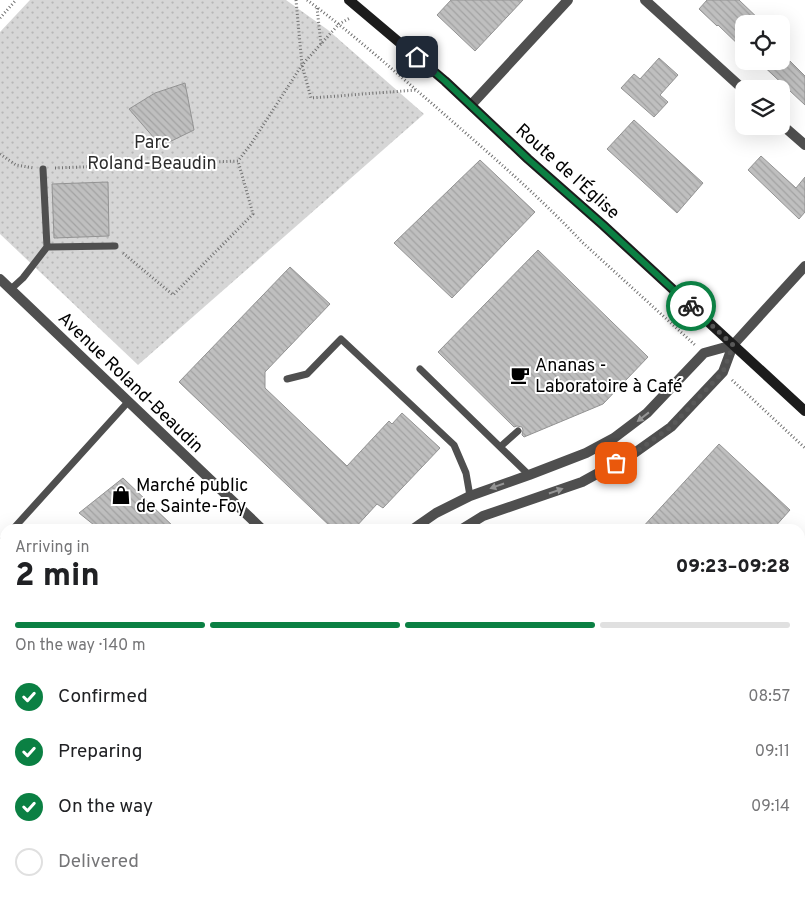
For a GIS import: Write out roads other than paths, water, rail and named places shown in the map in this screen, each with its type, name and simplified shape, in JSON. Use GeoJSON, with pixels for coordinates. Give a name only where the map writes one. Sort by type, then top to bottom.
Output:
{"type":"FeatureCollection","features":[{"type":"Feature","properties":{"kind":"main road","name":"Route de l'Église"},"geometry":{"type":"LineString","coordinates":[[349,0],[445,81],[805,411]]}},
{"type":"Feature","properties":{"kind":"street"},"geometry":{"type":"LineString","coordinates":[[471,105],[568,0]]}},
{"type":"Feature","properties":{"kind":"street"},"geometry":{"type":"LineString","coordinates":[[645,0],[735,82]]}},
{"type":"Feature","properties":{"kind":"street"},"geometry":{"type":"LineString","coordinates":[[790,132],[805,146]]}},
{"type":"Feature","properties":{"kind":"street"},"geometry":{"type":"LineString","coordinates":[[470,524],[483,516],[582,482],[633,454],[671,427],[723,372],[733,345],[805,266]]}},
{"type":"Feature","properties":{"kind":"street","name":"Avenue Roland-Beaudin"},"geometry":{"type":"LineString","coordinates":[[0,279],[257,524]]}},
{"type":"Feature","properties":{"kind":"street"},"geometry":{"type":"LineString","coordinates":[[420,524],[436,513],[470,496],[529,476],[586,453],[614,438],[648,413],[704,353],[733,345]]}},
{"type":"Feature","properties":{"kind":"lane"},"geometry":{"type":"LineString","coordinates":[[10,289],[23,278],[47,247],[43,169]]}},
{"type":"Feature","properties":{"kind":"lane"},"geometry":{"type":"LineString","coordinates":[[47,247],[115,246]]}},
{"type":"Feature","properties":{"kind":"lane"},"geometry":{"type":"LineString","coordinates":[[287,380],[307,374],[342,339],[454,445],[466,473],[470,496]]}},
{"type":"Feature","properties":{"kind":"lane"},"geometry":{"type":"LineString","coordinates":[[420,369],[529,476]]}},
{"type":"Feature","properties":{"kind":"lane"},"geometry":{"type":"LineString","coordinates":[[18,524],[128,402]]}},
{"type":"Feature","properties":{"kind":"lane"},"geometry":{"type":"LineString","coordinates":[[500,447],[518,431]]}},
{"type":"Feature","properties":{"kind":"place","name":"Ananas - Laboratoire à Café"},"geometry":{"type":"Point","coordinates":[520,375]}},
{"type":"Feature","properties":{"kind":"place","name":"Marché public de Sainte-Foy"},"geometry":{"type":"Point","coordinates":[121,495]}},
{"type":"Feature","properties":{"kind":"park label","name":"Parc Roland-Beaudin"},"geometry":{"type":"Point","coordinates":[152,152]}}]}
